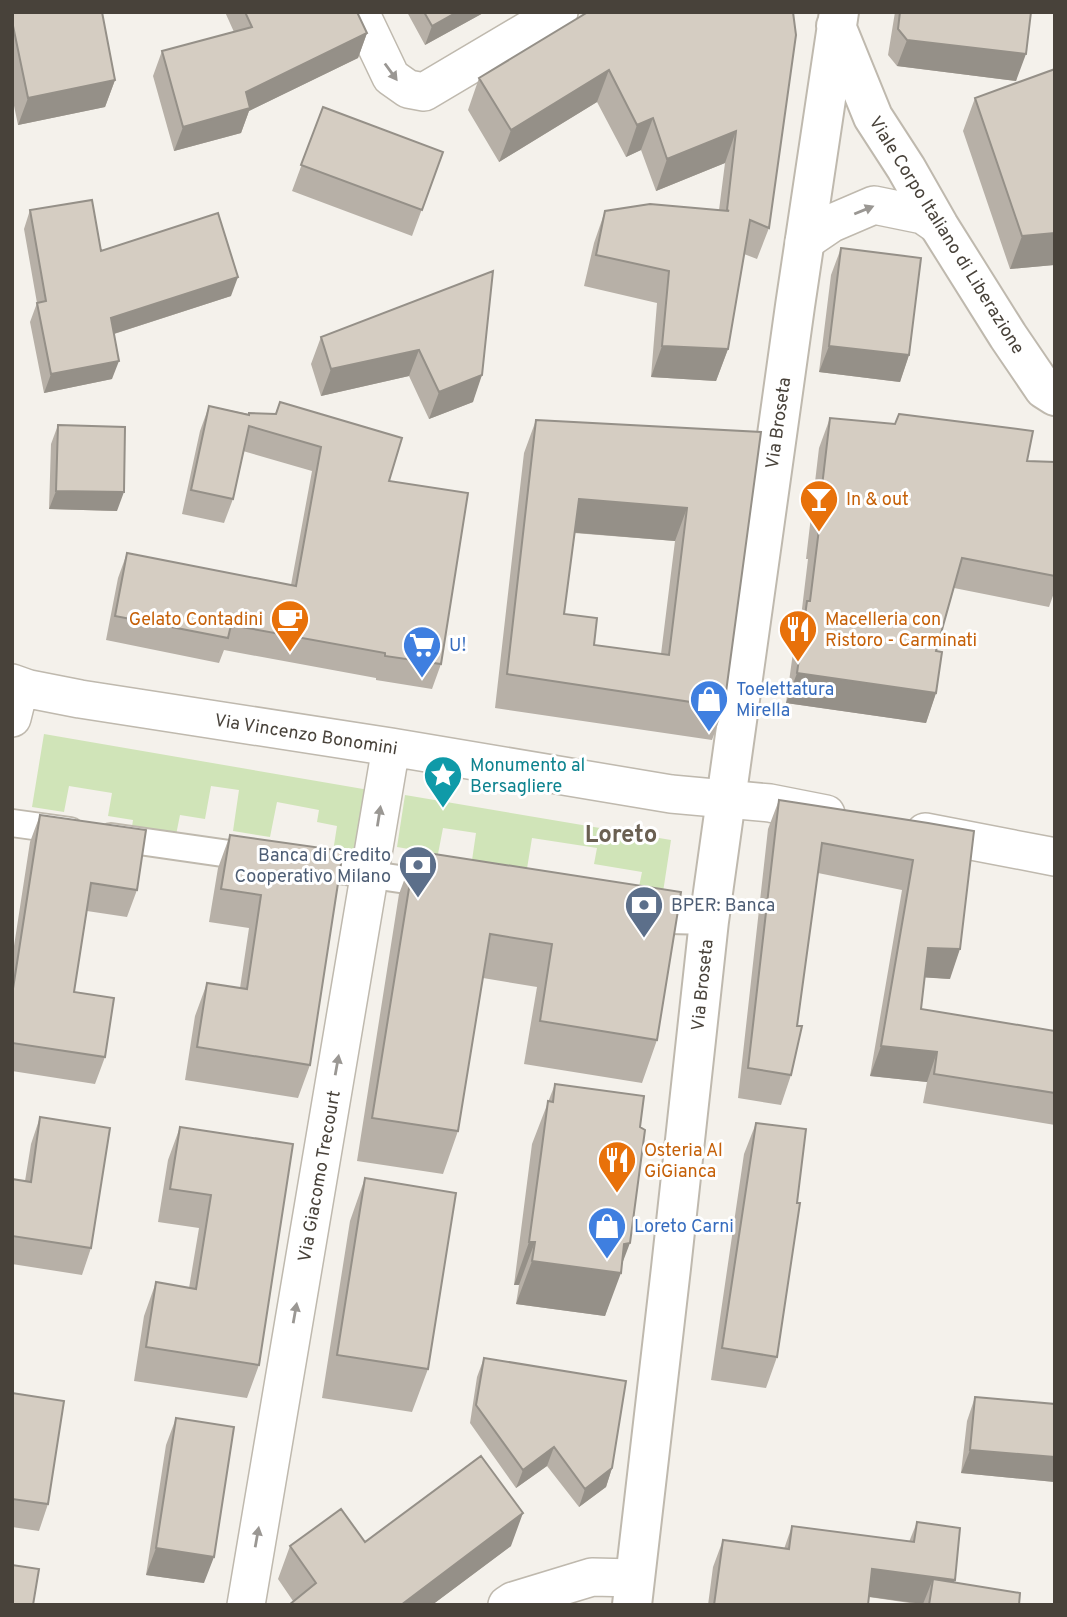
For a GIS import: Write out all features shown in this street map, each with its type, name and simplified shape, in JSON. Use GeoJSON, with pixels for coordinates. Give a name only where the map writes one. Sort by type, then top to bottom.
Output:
{"type":"FeatureCollection","features":[{"type":"Feature","properties":{"kind":"street"},"geometry":{"type":"LineString","coordinates":[[360,12],[391,77],[408,89],[424,92],[559,12]]}},
{"type":"Feature","properties":{"kind":"street","name":"Viale Corpo Italiano di Liberazione"},"geometry":{"type":"LineString","coordinates":[[834,17],[873,117],[1015,347],[1044,389],[1055,396]]}},
{"type":"Feature","properties":{"kind":"street","name":"Via Broseta"},"geometry":{"type":"LineString","coordinates":[[633,1591],[709,921],[834,17]]}},
{"type":"Feature","properties":{"kind":"street"},"geometry":{"type":"LineString","coordinates":[[804,242],[832,223],[873,205],[923,215],[939,226]]}},
{"type":"Feature","properties":{"kind":"street","name":"Via Vincenzo Bonomini"},"geometry":{"type":"LineString","coordinates":[[15,696],[80,699],[671,793],[770,803],[851,819]]}},
{"type":"Feature","properties":{"kind":"street","name":"Via Giacomo Trecourt"},"geometry":{"type":"LineString","coordinates":[[246,1605],[391,747]]}},
{"type":"Feature","properties":{"kind":"street"},"geometry":{"type":"LineString","coordinates":[[12,822],[465,889]]}},
{"type":"Feature","properties":{"kind":"street"},"geometry":{"type":"LineString","coordinates":[[892,826],[1055,857]]}},
{"type":"Feature","properties":{"kind":"street"},"geometry":{"type":"LineString","coordinates":[[615,912],[670,920],[709,921]]}},
{"type":"Feature","properties":{"kind":"street"},"geometry":{"type":"LineString","coordinates":[[508,1605],[513,1601],[592,1577],[633,1591]]}},
{"type":"Feature","properties":{"kind":"green space"},"geometry":{"type":"Polygon","coordinates":[[[44,734],[369,790],[356,862],[332,858],[337,826],[317,822],[319,810],[277,802],[270,837],[233,831],[239,790],[211,786],[205,819],[180,815],[175,840],[131,833],[133,820],[108,816],[112,793],[69,786],[64,812],[32,807],[44,734]]]}},
{"type":"Feature","properties":{"kind":"green space"},"geometry":{"type":"Polygon","coordinates":[[[405,795],[671,840],[661,905],[636,901],[642,872],[594,864],[597,848],[532,838],[524,887],[471,867],[476,833],[443,828],[438,854],[397,847],[405,795]]]}},
{"type":"Feature","properties":{"kind":"building"},"geometry":{"type":"Polygon","coordinates":[[[12,12],[102,12],[115,80],[28,98],[12,12]]]}},
{"type":"Feature","properties":{"kind":"building"},"geometry":{"type":"Polygon","coordinates":[[[245,12],[357,12],[367,33],[246,92],[250,108],[183,127],[162,51],[252,27],[245,12]]]}},
{"type":"Feature","properties":{"kind":"building"},"geometry":{"type":"Polygon","coordinates":[[[424,12],[457,12],[432,26],[424,12]]]}},
{"type":"Feature","properties":{"kind":"building"},"geometry":{"type":"Polygon","coordinates":[[[588,12],[793,12],[796,35],[769,228],[750,220],[728,349],[662,346],[669,271],[596,255],[605,211],[650,204],[729,211],[736,131],[667,159],[653,118],[637,125],[609,70],[511,130],[479,78],[588,12]]]}},
{"type":"Feature","properties":{"kind":"building"},"geometry":{"type":"Polygon","coordinates":[[[900,12],[1031,12],[1026,54],[907,40],[898,29],[900,12]]]}},
{"type":"Feature","properties":{"kind":"building"},"geometry":{"type":"Polygon","coordinates":[[[1055,69],[1055,233],[1022,236],[975,98],[1055,69]]]}},
{"type":"Feature","properties":{"kind":"building"},"geometry":{"type":"Polygon","coordinates":[[[323,107],[443,152],[422,210],[301,165],[323,107]]]}},
{"type":"Feature","properties":{"kind":"building"},"geometry":{"type":"Polygon","coordinates":[[[92,200],[101,251],[218,213],[238,277],[111,318],[119,361],[51,374],[37,303],[46,301],[30,210],[92,200]]]}},
{"type":"Feature","properties":{"kind":"building"},"geometry":{"type":"Polygon","coordinates":[[[841,248],[921,258],[909,355],[829,346],[841,248]]]}},
{"type":"Feature","properties":{"kind":"building"},"geometry":{"type":"Polygon","coordinates":[[[493,271],[482,375],[439,392],[419,350],[331,369],[321,337],[493,271]]]}},
{"type":"Feature","properties":{"kind":"building"},"geometry":{"type":"Polygon","coordinates":[[[280,402],[402,438],[389,481],[468,493],[441,664],[385,656],[385,653],[231,625],[228,638],[115,616],[127,553],[296,586],[321,447],[249,426],[233,499],[191,490],[209,406],[249,415],[276,414],[280,402]]]}},
{"type":"Feature","properties":{"kind":"building"},"geometry":{"type":"Polygon","coordinates":[[[899,414],[1033,431],[1027,461],[1055,462],[1055,576],[962,558],[936,651],[942,652],[936,693],[797,673],[807,601],[810,601],[830,418],[895,424],[899,414]]]}},
{"type":"Feature","properties":{"kind":"building"},"geometry":{"type":"Polygon","coordinates":[[[536,420],[761,432],[724,707],[507,674],[536,420]],[[579,499],[564,614],[597,618],[594,645],[669,655],[687,508],[579,499]]]}},
{"type":"Feature","properties":{"kind":"building"},"geometry":{"type":"Polygon","coordinates":[[[58,425],[125,427],[124,492],[56,491],[58,425]]]}},
{"type":"Feature","properties":{"kind":"building"},"geometry":{"type":"Polygon","coordinates":[[[779,800],[974,831],[960,949],[928,948],[921,1009],[1055,1031],[1055,1093],[934,1074],[937,1052],[881,1046],[913,860],[822,843],[797,1026],[802,1026],[791,1075],[748,1068],[779,800]]]}},
{"type":"Feature","properties":{"kind":"building"},"geometry":{"type":"Polygon","coordinates":[[[40,815],[146,830],[137,890],[91,883],[74,992],[114,998],[105,1057],[12,1043],[12,995],[40,815]]]}},
{"type":"Feature","properties":{"kind":"building"},"geometry":{"type":"Polygon","coordinates":[[[230,835],[343,851],[310,1065],[197,1047],[207,983],[247,989],[261,895],[221,889],[230,835]]]}},
{"type":"Feature","properties":{"kind":"building"},"geometry":{"type":"Polygon","coordinates":[[[415,851],[681,892],[657,1040],[540,1021],[552,944],[490,934],[458,1131],[372,1118],[415,851]]]}},
{"type":"Feature","properties":{"kind":"building"},"geometry":{"type":"Polygon","coordinates":[[[555,1084],[644,1096],[640,1127],[645,1130],[630,1243],[624,1244],[621,1273],[532,1261],[535,1242],[529,1242],[548,1101],[553,1102],[555,1084]]]}},
{"type":"Feature","properties":{"kind":"building"},"geometry":{"type":"Polygon","coordinates":[[[40,1117],[110,1128],[91,1248],[12,1236],[12,1179],[31,1182],[40,1117]]]}},
{"type":"Feature","properties":{"kind":"building"},"geometry":{"type":"Polygon","coordinates":[[[756,1123],[806,1129],[797,1203],[800,1203],[777,1357],[722,1348],[756,1123]]]}},
{"type":"Feature","properties":{"kind":"building"},"geometry":{"type":"Polygon","coordinates":[[[180,1127],[293,1144],[259,1365],[146,1347],[156,1282],[196,1289],[211,1195],[170,1189],[180,1127]]]}},
{"type":"Feature","properties":{"kind":"building"},"geometry":{"type":"Polygon","coordinates":[[[365,1178],[456,1193],[428,1369],[337,1355],[365,1178]]]}},
{"type":"Feature","properties":{"kind":"building"},"geometry":{"type":"Polygon","coordinates":[[[484,1358],[626,1381],[612,1468],[585,1489],[554,1447],[523,1470],[476,1405],[484,1358]]]}},
{"type":"Feature","properties":{"kind":"building"},"geometry":{"type":"Polygon","coordinates":[[[12,1393],[64,1401],[48,1504],[12,1499],[12,1393]]]}},
{"type":"Feature","properties":{"kind":"building"},"geometry":{"type":"Polygon","coordinates":[[[975,1397],[1055,1404],[1055,1457],[970,1450],[975,1397]]]}},
{"type":"Feature","properties":{"kind":"building"},"geometry":{"type":"Polygon","coordinates":[[[176,1418],[234,1427],[214,1557],[156,1548],[176,1418]]]}},
{"type":"Feature","properties":{"kind":"building"},"geometry":{"type":"Polygon","coordinates":[[[481,1456],[523,1513],[401,1605],[289,1605],[316,1583],[290,1546],[341,1509],[365,1542],[481,1456]]]}},
{"type":"Feature","properties":{"kind":"building"},"geometry":{"type":"Polygon","coordinates":[[[917,1522],[960,1528],[955,1580],[872,1569],[868,1605],[714,1605],[723,1540],[789,1549],[792,1526],[914,1542],[917,1522]]]}},
{"type":"Feature","properties":{"kind":"building"},"geometry":{"type":"Polygon","coordinates":[[[12,1565],[39,1569],[33,1605],[12,1605],[12,1565]]]}},
{"type":"Feature","properties":{"kind":"building"},"geometry":{"type":"Polygon","coordinates":[[[933,1579],[1020,1593],[1019,1605],[929,1605],[933,1579]]]}},
{"type":"Feature","properties":{"kind":"place","name":"In & out"},"geometry":{"type":"Point","coordinates":[819,533]}},
{"type":"Feature","properties":{"kind":"place","name":"Gelato Contadini"},"geometry":{"type":"Point","coordinates":[290,653]}},
{"type":"Feature","properties":{"kind":"place","name":"Macelleria con Ristoro - Carminati"},"geometry":{"type":"Point","coordinates":[798,663]}},
{"type":"Feature","properties":{"kind":"place","name":"U!"},"geometry":{"type":"Point","coordinates":[422,679]}},
{"type":"Feature","properties":{"kind":"place","name":"Toelettatura Mirella"},"geometry":{"type":"Point","coordinates":[709,733]}},
{"type":"Feature","properties":{"kind":"place","name":"Monumento al Bersagliere"},"geometry":{"type":"Point","coordinates":[443,809]}},
{"type":"Feature","properties":{"kind":"place","name":"Banca di Credito Cooperativo Milano"},"geometry":{"type":"Point","coordinates":[418,899]}},
{"type":"Feature","properties":{"kind":"place","name":"BPER: Banca"},"geometry":{"type":"Point","coordinates":[644,939]}},
{"type":"Feature","properties":{"kind":"place","name":"Osteria Al GiGianca"},"geometry":{"type":"Point","coordinates":[617,1194]}},
{"type":"Feature","properties":{"kind":"place","name":"Loreto Carni"},"geometry":{"type":"Point","coordinates":[607,1260]}},
{"type":"Feature","properties":{"kind":"district","name":"Loreto"},"geometry":{"type":"Point","coordinates":[621,834]}}]}
